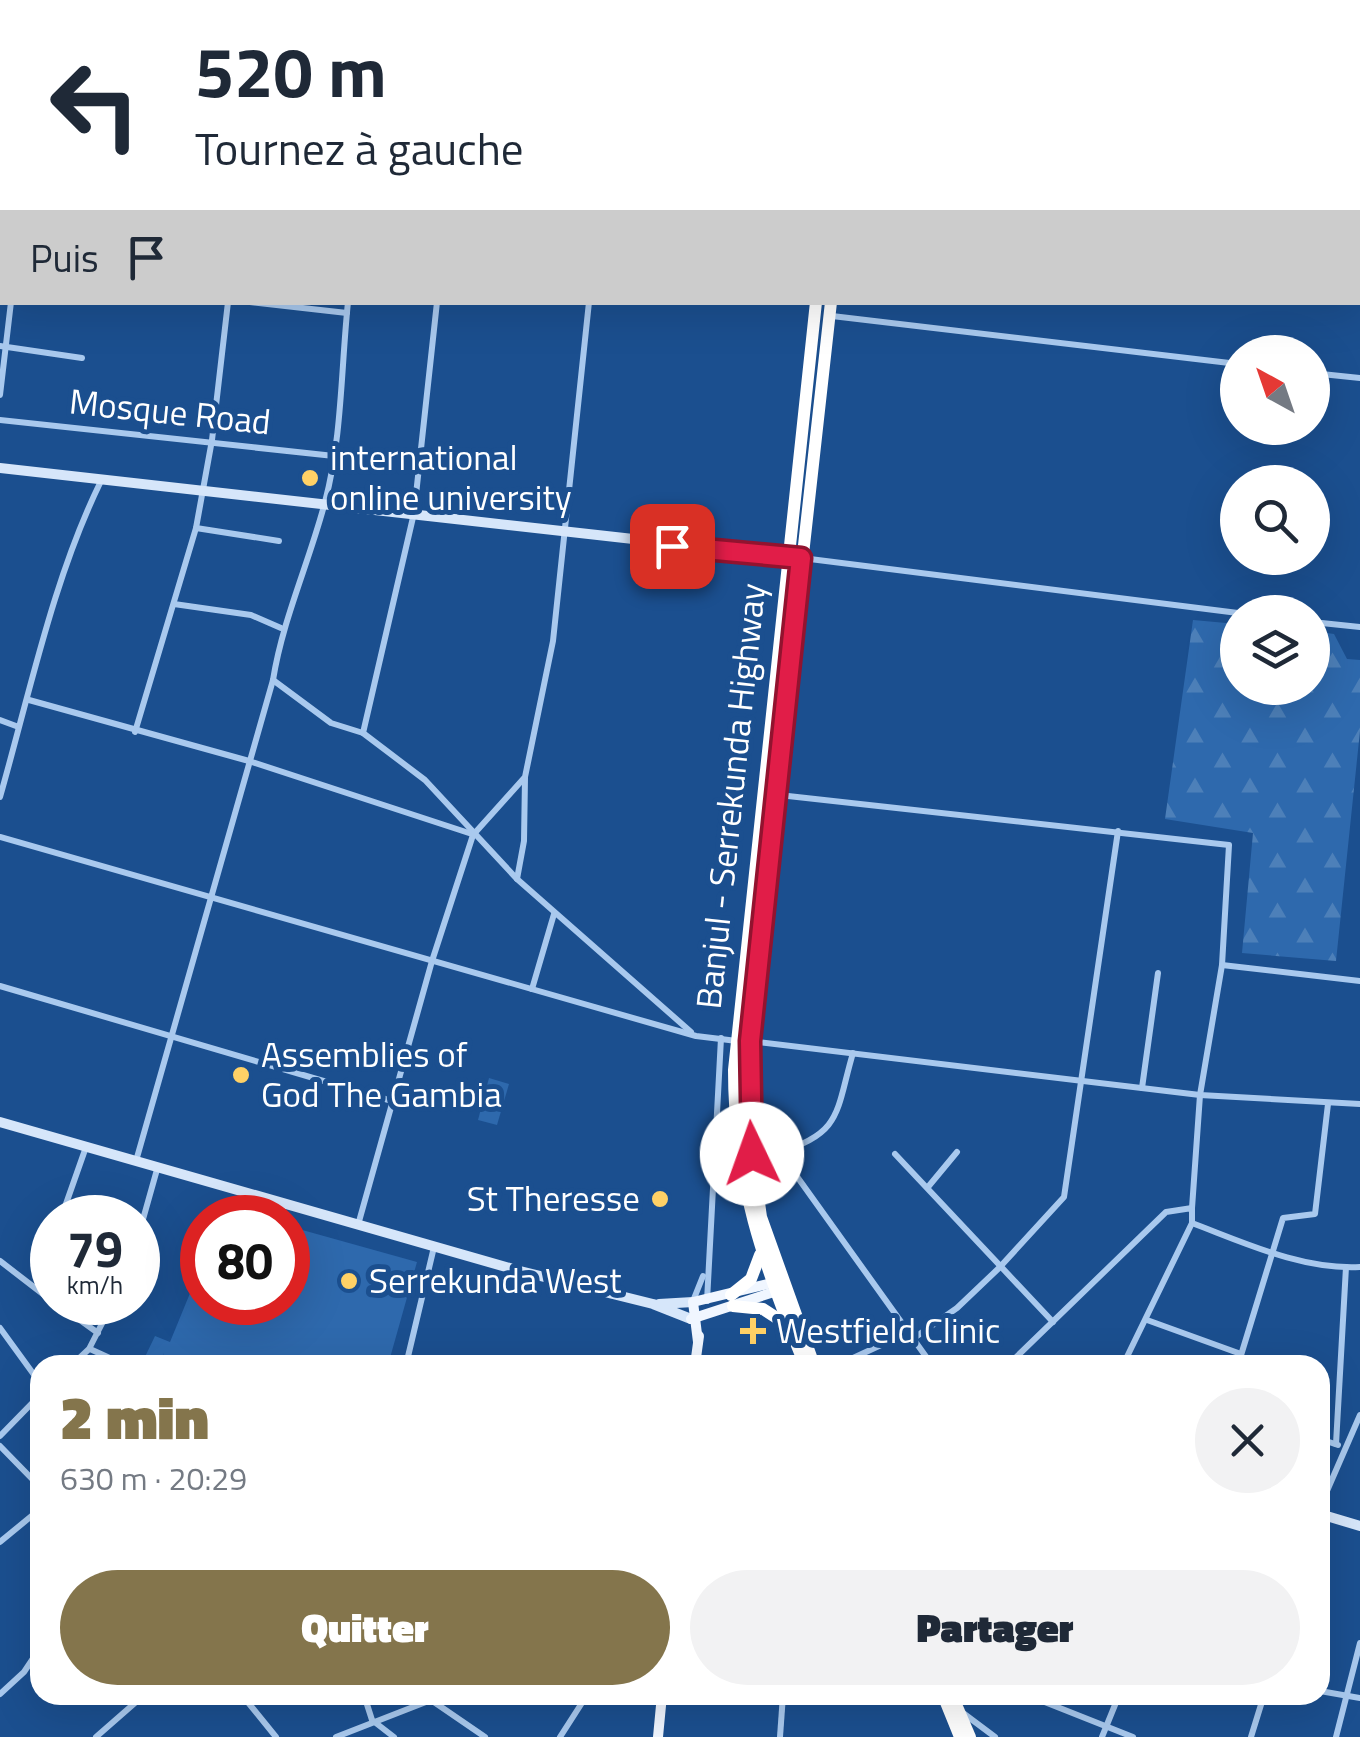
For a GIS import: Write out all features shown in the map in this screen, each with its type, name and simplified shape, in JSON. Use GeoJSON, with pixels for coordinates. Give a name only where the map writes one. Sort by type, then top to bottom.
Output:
{"type":"FeatureCollection","features":[{"type":"Feature","properties":{"kind":"highway","name":"Banjul - Serrekunda Highway"},"geometry":{"type":"LineString","coordinates":[[778,1286],[760,1252],[740,1171],[734,1108],[775,795],[816,305]]}},
{"type":"Feature","properties":{"kind":"highway","name":"Banjul - Serrekunda Highway"},"geometry":{"type":"LineString","coordinates":[[778,1286],[761,1217],[752,1154],[743,1041],[794,557],[830,309]]}},
{"type":"Feature","properties":{"kind":"highway"},"geometry":{"type":"LineString","coordinates":[[760,1252],[751,1279],[732,1300],[763,1309],[788,1325]]}},
{"type":"Feature","properties":{"kind":"highway"},"geometry":{"type":"LineString","coordinates":[[778,1286],[801,1355]]}},
{"type":"Feature","properties":{"kind":"highway"},"geometry":{"type":"LineString","coordinates":[[778,1286],[809,1355]]}},
{"type":"Feature","properties":{"kind":"highway"},"geometry":{"type":"LineString","coordinates":[[946,1705],[960,1737]]}},
{"type":"Feature","properties":{"kind":"highway"},"geometry":{"type":"LineString","coordinates":[[957,1705],[970,1737]]}},
{"type":"Feature","properties":{"kind":"main road"},"geometry":{"type":"LineString","coordinates":[[698,1342],[691,1320],[692,1302],[732,1300],[778,1286]]}},
{"type":"Feature","properties":{"kind":"main road"},"geometry":{"type":"LineString","coordinates":[[691,1320],[704,1319],[732,1300]]}},
{"type":"Feature","properties":{"kind":"main road"},"geometry":{"type":"LineString","coordinates":[[696,1355],[706,1301]]}},
{"type":"Feature","properties":{"kind":"main road"},"geometry":{"type":"LineString","coordinates":[[658,1737],[661,1705]]}},
{"type":"Feature","properties":{"kind":"street"},"geometry":{"type":"LineString","coordinates":[[0,396],[10,305]]}},
{"type":"Feature","properties":{"kind":"street"},"geometry":{"type":"LineString","coordinates":[[135,732],[196,528],[212,440],[228,305]]}},
{"type":"Feature","properties":{"kind":"street"},"geometry":{"type":"LineString","coordinates":[[276,305],[347,313]]}},
{"type":"Feature","properties":{"kind":"street"},"geometry":{"type":"LineString","coordinates":[[136,1161],[272,680],[281,628],[324,503],[334,456],[348,305]]}},
{"type":"Feature","properties":{"kind":"street"},"geometry":{"type":"LineString","coordinates":[[362,733],[414,512],[436,305]]}},
{"type":"Feature","properties":{"kind":"street"},"geometry":{"type":"LineString","coordinates":[[516,879],[524,842],[525,777],[553,640],[589,305]]}},
{"type":"Feature","properties":{"kind":"street"},"geometry":{"type":"LineString","coordinates":[[830,309],[1220,362]]}},
{"type":"Feature","properties":{"kind":"street"},"geometry":{"type":"LineString","coordinates":[[3,347],[82,358]]}},
{"type":"Feature","properties":{"kind":"street"},"geometry":{"type":"LineString","coordinates":[[1330,375],[1360,378]]}},
{"type":"Feature","properties":{"kind":"street","name":"Mosque Road"},"geometry":{"type":"LineString","coordinates":[[0,420],[334,456]]}},
{"type":"Feature","properties":{"kind":"street"},"geometry":{"type":"LineString","coordinates":[[0,468],[414,512],[1220,611]]}},
{"type":"Feature","properties":{"kind":"street"},"geometry":{"type":"LineString","coordinates":[[0,797],[16,726],[29,700],[76,532],[103,477]]}},
{"type":"Feature","properties":{"kind":"street"},"geometry":{"type":"LineString","coordinates":[[196,528],[279,540]]}},
{"type":"Feature","properties":{"kind":"street"},"geometry":{"type":"LineString","coordinates":[[174,604],[251,615],[281,628]]}},
{"type":"Feature","properties":{"kind":"street"},"geometry":{"type":"LineString","coordinates":[[1330,624],[1360,628]]}},
{"type":"Feature","properties":{"kind":"street"},"geometry":{"type":"LineString","coordinates":[[272,680],[330,723],[362,733],[424,780],[516,879],[696,1036]]}},
{"type":"Feature","properties":{"kind":"street"},"geometry":{"type":"LineString","coordinates":[[29,700],[248,761],[473,834]]}},
{"type":"Feature","properties":{"kind":"street"},"geometry":{"type":"LineString","coordinates":[[0,720],[16,726]]}},
{"type":"Feature","properties":{"kind":"street"},"geometry":{"type":"LineString","coordinates":[[358,1225],[432,961],[473,834],[525,777]]}},
{"type":"Feature","properties":{"kind":"street"},"geometry":{"type":"LineString","coordinates":[[775,795],[1229,845],[1222,966],[1200,1094],[1192,1223],[1128,1355]]}},
{"type":"Feature","properties":{"kind":"street"},"geometry":{"type":"LineString","coordinates":[[862,1355],[911,1335],[956,1308],[999,1268],[1064,1196],[1118,831]]}},
{"type":"Feature","properties":{"kind":"street"},"geometry":{"type":"LineString","coordinates":[[0,837],[696,1036],[1200,1094],[1328,1104],[1360,1102]]}},
{"type":"Feature","properties":{"kind":"street"},"geometry":{"type":"LineString","coordinates":[[532,990],[554,914]]}},
{"type":"Feature","properties":{"kind":"street"},"geometry":{"type":"LineString","coordinates":[[1222,966],[1360,982]]}},
{"type":"Feature","properties":{"kind":"street"},"geometry":{"type":"LineString","coordinates":[[1142,1088],[1158,973]]}},
{"type":"Feature","properties":{"kind":"street"},"geometry":{"type":"LineString","coordinates":[[0,986],[392,1100]]}},
{"type":"Feature","properties":{"kind":"street"},"geometry":{"type":"LineString","coordinates":[[706,1301],[721,1038]]}},
{"type":"Feature","properties":{"kind":"street"},"geometry":{"type":"LineString","coordinates":[[752,1154],[811,1143],[825,1133],[834,1120],[853,1052]]}},
{"type":"Feature","properties":{"kind":"street"},"geometry":{"type":"LineString","coordinates":[[1147,1320],[1241,1354],[1285,1215],[1315,1214],[1328,1104]]}},
{"type":"Feature","properties":{"kind":"street"},"geometry":{"type":"LineString","coordinates":[[0,1122],[358,1225],[653,1304],[691,1320]]}},
{"type":"Feature","properties":{"kind":"street"},"geometry":{"type":"LineString","coordinates":[[70,1195],[86,1147]]}},
{"type":"Feature","properties":{"kind":"street"},"geometry":{"type":"LineString","coordinates":[[778,1152],[925,1355]]}},
{"type":"Feature","properties":{"kind":"street"},"geometry":{"type":"LineString","coordinates":[[928,1187],[958,1152]]}},
{"type":"Feature","properties":{"kind":"street"},"geometry":{"type":"LineString","coordinates":[[895,1154],[1053,1322]]}},
{"type":"Feature","properties":{"kind":"street"},"geometry":{"type":"LineString","coordinates":[[150,1195],[158,1166]]}},
{"type":"Feature","properties":{"kind":"street"},"geometry":{"type":"LineString","coordinates":[[1018,1355],[1166,1212],[1192,1208]]}},
{"type":"Feature","properties":{"kind":"street"},"geometry":{"type":"LineString","coordinates":[[1192,1223],[1273,1254],[1360,1266]]}},
{"type":"Feature","properties":{"kind":"street"},"geometry":{"type":"LineString","coordinates":[[408,1355],[434,1246]]}},
{"type":"Feature","properties":{"kind":"street"},"geometry":{"type":"LineString","coordinates":[[0,1262],[30,1284]]}},
{"type":"Feature","properties":{"kind":"street"},"geometry":{"type":"LineString","coordinates":[[1330,1478],[1340,1445],[1346,1267]]}},
{"type":"Feature","properties":{"kind":"street"},"geometry":{"type":"LineString","coordinates":[[653,1304],[692,1302],[705,1270]]}},
{"type":"Feature","properties":{"kind":"street"},"geometry":{"type":"LineString","coordinates":[[87,1325],[98,1333]]}},
{"type":"Feature","properties":{"kind":"street"},"geometry":{"type":"LineString","coordinates":[[83,1355],[102,1325]]}},
{"type":"Feature","properties":{"kind":"street"},"geometry":{"type":"LineString","coordinates":[[0,1328],[30,1369]]}},
{"type":"Feature","properties":{"kind":"street"},"geometry":{"type":"LineString","coordinates":[[89,1349],[102,1355]]}},
{"type":"Feature","properties":{"kind":"street"},"geometry":{"type":"LineString","coordinates":[[0,1436],[30,1404]]}},
{"type":"Feature","properties":{"kind":"street"},"geometry":{"type":"LineString","coordinates":[[1340,1445],[1360,1414]]}},
{"type":"Feature","properties":{"kind":"street"},"geometry":{"type":"LineString","coordinates":[[1330,1442],[1340,1445]]}},
{"type":"Feature","properties":{"kind":"street"},"geometry":{"type":"LineString","coordinates":[[0,1446],[30,1477]]}},
{"type":"Feature","properties":{"kind":"street"},"geometry":{"type":"LineString","coordinates":[[1330,1515],[1360,1526]]}},
{"type":"Feature","properties":{"kind":"street"},"geometry":{"type":"LineString","coordinates":[[0,1542],[30,1517]]}},
{"type":"Feature","properties":{"kind":"street"},"geometry":{"type":"LineString","coordinates":[[1336,1737],[1360,1644]]}},
{"type":"Feature","properties":{"kind":"street"},"geometry":{"type":"LineString","coordinates":[[0,1694],[30,1663]]}},
{"type":"Feature","properties":{"kind":"street"},"geometry":{"type":"LineString","coordinates":[[1330,1693],[1360,1698]]}},
{"type":"Feature","properties":{"kind":"street"},"geometry":{"type":"LineString","coordinates":[[96,1737],[133,1705]]}},
{"type":"Feature","properties":{"kind":"street"},"geometry":{"type":"LineString","coordinates":[[250,1705],[276,1737]]}},
{"type":"Feature","properties":{"kind":"street"},"geometry":{"type":"LineString","coordinates":[[367,1705],[372,1720],[394,1737]]}},
{"type":"Feature","properties":{"kind":"street"},"geometry":{"type":"LineString","coordinates":[[336,1737],[416,1705]]}},
{"type":"Feature","properties":{"kind":"street"},"geometry":{"type":"LineString","coordinates":[[437,1705],[485,1737]]}},
{"type":"Feature","properties":{"kind":"street"},"geometry":{"type":"LineString","coordinates":[[560,1737],[580,1705]]}},
{"type":"Feature","properties":{"kind":"street"},"geometry":{"type":"LineString","coordinates":[[780,1737],[782,1705]]}},
{"type":"Feature","properties":{"kind":"street"},"geometry":{"type":"LineString","coordinates":[[960,1705],[995,1737]]}},
{"type":"Feature","properties":{"kind":"street"},"geometry":{"type":"LineString","coordinates":[[1052,1705],[1133,1737]]}},
{"type":"Feature","properties":{"kind":"street"},"geometry":{"type":"LineString","coordinates":[[1102,1737],[1115,1705]]}},
{"type":"Feature","properties":{"kind":"street"},"geometry":{"type":"LineString","coordinates":[[1251,1737],[1261,1705]]}},
{"type":"Feature","properties":{"kind":"green space"},"geometry":{"type":"Polygon","coordinates":[[[1193,620],[1220,622],[1220,705],[1330,705],[1330,633],[1334,634],[1347,659],[1360,660],[1360,731],[1336,961],[1242,953],[1253,833],[1165,819],[1193,620]]]}},
{"type":"Feature","properties":{"kind":"green space"},"geometry":{"type":"Polygon","coordinates":[[[489,1078],[509,1084],[497,1125],[478,1120],[489,1078]]]}},
{"type":"Feature","properties":{"kind":"green space","name":"Serrekunda West"},"geometry":{"type":"Polygon","coordinates":[[[310,1232],[417,1262],[391,1355],[146,1355],[155,1336],[170,1342],[180,1318],[180,1325],[310,1325],[310,1232]]]}},
{"type":"Feature","properties":{"kind":"place","name":"international online university"},"geometry":{"type":"Point","coordinates":[310,478]}},
{"type":"Feature","properties":{"kind":"place","name":"Assemblies of God The Gambia"},"geometry":{"type":"Point","coordinates":[241,1075]}},
{"type":"Feature","properties":{"kind":"place","name":"St Theresse"},"geometry":{"type":"Point","coordinates":[660,1199]}},
{"type":"Feature","properties":{"kind":"place","name":"Serrekunda West"},"geometry":{"type":"Point","coordinates":[349,1281]}},
{"type":"Feature","properties":{"kind":"place","name":"Westfield Clinic"},"geometry":{"type":"Point","coordinates":[753,1331]}},
{"type":"Feature","properties":{"kind":"route"},"geometry":{"type":"LineString","coordinates":[[672,546],[801,558],[750,1041],[752,1154]]}}]}
